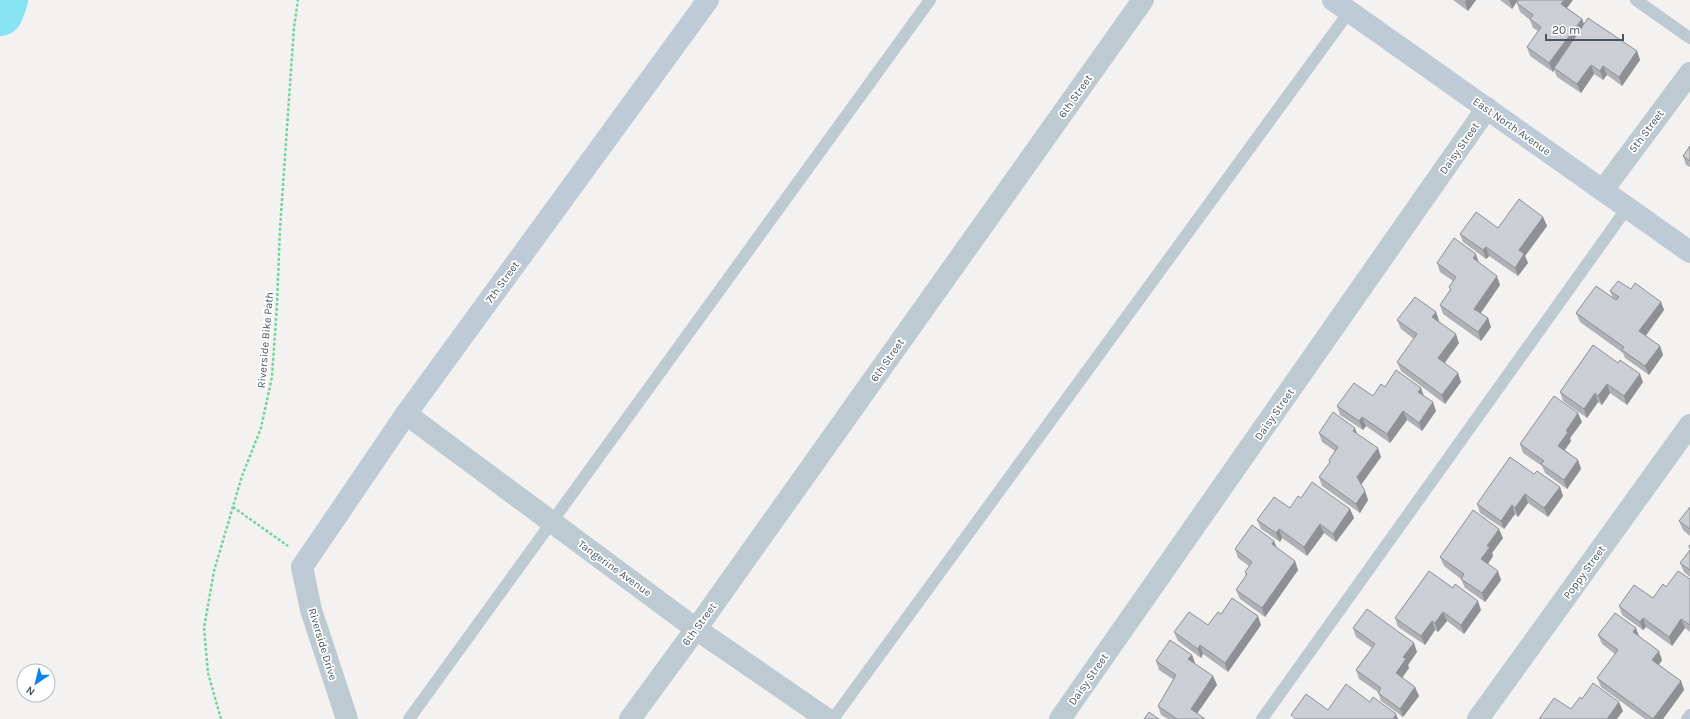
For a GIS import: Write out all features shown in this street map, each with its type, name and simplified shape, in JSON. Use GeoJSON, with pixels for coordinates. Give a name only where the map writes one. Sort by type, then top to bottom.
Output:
{"type":"FeatureCollection","features":[{"type":"Feature","properties":{"kind":"street","name":"7th Street"},"geometry":{"type":"LineString","coordinates":[[304,563],[406,414],[708,0]]}},
{"type":"Feature","properties":{"kind":"street","name":"6th Street"},"geometry":{"type":"LineString","coordinates":[[630,719],[696,629],[1143,0]]}},
{"type":"Feature","properties":{"kind":"street","name":"East North Avenue"},"geometry":{"type":"LineString","coordinates":[[1341,6],[1690,252]]}},
{"type":"Feature","properties":{"kind":"street","name":"5th Street"},"geometry":{"type":"LineString","coordinates":[[1603,190],[1690,73]]}},
{"type":"Feature","properties":{"kind":"street","name":"Daisy Street"},"geometry":{"type":"LineString","coordinates":[[1060,719],[1487,108]]}},
{"type":"Feature","properties":{"kind":"street","name":"Tangerine Avenue"},"geometry":{"type":"LineString","coordinates":[[406,414],[696,629],[827,719]]}},
{"type":"Feature","properties":{"kind":"street","name":"Poppy Street"},"geometry":{"type":"LineString","coordinates":[[1478,719],[1690,425]]}},
{"type":"Feature","properties":{"kind":"street","name":"Riverside Drive"},"geometry":{"type":"LineString","coordinates":[[304,563],[311,610],[347,719]]}},
{"type":"Feature","properties":{"kind":"lane"},"geometry":{"type":"LineString","coordinates":[[409,719],[930,0]]}},
{"type":"Feature","properties":{"kind":"lane"},"geometry":{"type":"LineString","coordinates":[[1636,0],[1690,38]]}},
{"type":"Feature","properties":{"kind":"lane"},"geometry":{"type":"LineString","coordinates":[[833,719],[1341,6]]}},
{"type":"Feature","properties":{"kind":"lane"},"geometry":{"type":"LineString","coordinates":[[1262,719],[1627,208]]}},
{"type":"Feature","properties":{"kind":"lane"},"geometry":{"type":"LineString","coordinates":[[1687,719],[1690,715]]}},
{"type":"Feature","properties":{"kind":"path","name":"Riverside Bike Path"},"geometry":{"type":"LineString","coordinates":[[221,719],[208,673],[204,628],[214,571],[242,476],[261,428],[272,377],[280,229],[294,27],[298,0]]}},
{"type":"Feature","properties":{"kind":"path"},"geometry":{"type":"LineString","coordinates":[[233,507],[304,563]]}},
{"type":"Feature","properties":{"kind":"building"},"geometry":{"type":"Polygon","coordinates":[[[1519,0],[1564,0],[1561,4],[1582,19],[1549,63],[1527,47],[1541,27],[1530,19],[1533,15],[1517,3],[1519,0]]]}},
{"type":"Feature","properties":{"kind":"building"},"geometry":{"type":"Polygon","coordinates":[[[1588,18],[1637,51],[1619,77],[1603,66],[1600,71],[1591,65],[1577,84],[1554,68],[1588,18]]]}},
{"type":"Feature","properties":{"kind":"building"},"geometry":{"type":"Polygon","coordinates":[[[1690,146],[1690,161],[1683,156],[1690,146]]]}},
{"type":"Feature","properties":{"kind":"building"},"geometry":{"type":"Polygon","coordinates":[[[1519,199],[1543,217],[1519,250],[1524,254],[1515,268],[1486,247],[1483,250],[1460,234],[1476,212],[1498,228],[1519,199]]]}},
{"type":"Feature","properties":{"kind":"building"},"geometry":{"type":"Polygon","coordinates":[[[1454,238],[1476,254],[1473,258],[1497,276],[1474,309],[1488,318],[1478,332],[1440,305],[1451,289],[1449,287],[1456,277],[1437,263],[1454,238]]]}},
{"type":"Feature","properties":{"kind":"building"},"geometry":{"type":"Polygon","coordinates":[[[1618,281],[1631,289],[1635,283],[1661,302],[1639,331],[1660,346],[1645,366],[1622,350],[1624,347],[1576,313],[1596,286],[1616,300],[1619,297],[1610,291],[1618,281]]]}},
{"type":"Feature","properties":{"kind":"building"},"geometry":{"type":"Polygon","coordinates":[[[1415,297],[1436,312],[1432,317],[1456,334],[1438,358],[1458,373],[1442,395],[1397,362],[1417,334],[1397,320],[1415,297]]]}},
{"type":"Feature","properties":{"kind":"building"},"geometry":{"type":"Polygon","coordinates":[[[1593,345],[1618,363],[1620,360],[1640,374],[1624,396],[1607,384],[1598,396],[1595,393],[1584,409],[1560,392],[1593,345]]]}},
{"type":"Feature","properties":{"kind":"building"},"geometry":{"type":"Polygon","coordinates":[[[1396,370],[1421,388],[1418,392],[1433,402],[1419,423],[1403,411],[1387,434],[1362,417],[1359,421],[1337,406],[1354,383],[1373,396],[1381,384],[1385,387],[1396,370]]]}},
{"type":"Feature","properties":{"kind":"building"},"geometry":{"type":"Polygon","coordinates":[[[1554,396],[1578,413],[1566,431],[1568,432],[1558,446],[1578,460],[1564,480],[1541,464],[1544,461],[1520,444],[1554,396]]]}},
{"type":"Feature","properties":{"kind":"building"},"geometry":{"type":"Polygon","coordinates":[[[1333,412],[1355,428],[1353,431],[1378,448],[1357,477],[1365,491],[1356,504],[1319,477],[1330,462],[1329,460],[1338,447],[1319,433],[1333,412]]]}},
{"type":"Feature","properties":{"kind":"building"},"geometry":{"type":"Polygon","coordinates":[[[1510,457],[1534,474],[1537,471],[1560,487],[1544,508],[1525,494],[1515,508],[1512,505],[1501,521],[1477,504],[1510,457]]]}},
{"type":"Feature","properties":{"kind":"building"},"geometry":{"type":"Polygon","coordinates":[[[1312,482],[1350,509],[1333,534],[1320,524],[1304,547],[1279,529],[1276,533],[1257,520],[1274,497],[1290,508],[1298,496],[1301,498],[1312,482]]]}},
{"type":"Feature","properties":{"kind":"building"},"geometry":{"type":"Polygon","coordinates":[[[1690,507],[1690,529],[1679,521],[1690,507]]]}},
{"type":"Feature","properties":{"kind":"building"},"geometry":{"type":"Polygon","coordinates":[[[1473,510],[1499,529],[1487,546],[1490,547],[1481,559],[1498,571],[1482,593],[1461,579],[1464,574],[1440,557],[1473,510]]]}},
{"type":"Feature","properties":{"kind":"building"},"geometry":{"type":"Polygon","coordinates":[[[1252,525],[1274,541],[1272,544],[1295,561],[1262,608],[1236,590],[1247,574],[1245,572],[1252,562],[1235,549],[1252,525]]]}},
{"type":"Feature","properties":{"kind":"building"},"geometry":{"type":"Polygon","coordinates":[[[1690,550],[1690,570],[1680,563],[1690,550]]]}},
{"type":"Feature","properties":{"kind":"building"},"geometry":{"type":"Polygon","coordinates":[[[1429,571],[1453,588],[1455,584],[1478,601],[1461,625],[1443,612],[1435,623],[1432,621],[1421,636],[1395,618],[1429,571]]]}},
{"type":"Feature","properties":{"kind":"building"},"geometry":{"type":"Polygon","coordinates":[[[1678,571],[1690,579],[1690,625],[1681,619],[1669,637],[1643,618],[1640,622],[1619,606],[1634,585],[1653,598],[1663,584],[1666,587],[1678,571]]]}},
{"type":"Feature","properties":{"kind":"building"},"geometry":{"type":"Polygon","coordinates":[[[1232,598],[1258,616],[1225,663],[1200,645],[1198,649],[1174,632],[1189,612],[1208,625],[1218,612],[1221,614],[1232,598]]]}},
{"type":"Feature","properties":{"kind":"building"},"geometry":{"type":"Polygon","coordinates":[[[1367,609],[1414,643],[1403,657],[1406,659],[1396,673],[1415,687],[1400,709],[1378,693],[1381,688],[1356,670],[1375,644],[1353,628],[1367,609]]]}},
{"type":"Feature","properties":{"kind":"building"},"geometry":{"type":"Polygon","coordinates":[[[1615,613],[1636,628],[1633,632],[1659,651],[1652,660],[1681,681],[1653,719],[1597,678],[1618,650],[1598,635],[1615,613]]]}},
{"type":"Feature","properties":{"kind":"building"},"geometry":{"type":"Polygon","coordinates":[[[1170,640],[1192,655],[1188,659],[1213,676],[1191,709],[1205,719],[1177,719],[1158,706],[1176,675],[1156,661],[1170,640]]]}},
{"type":"Feature","properties":{"kind":"building"},"geometry":{"type":"Polygon","coordinates":[[[1593,683],[1619,702],[1607,719],[1539,719],[1554,698],[1571,709],[1580,697],[1582,699],[1593,683]]]}},
{"type":"Feature","properties":{"kind":"building"},"geometry":{"type":"Polygon","coordinates":[[[1346,684],[1370,702],[1373,697],[1396,714],[1393,719],[1296,719],[1291,715],[1306,694],[1328,710],[1346,684]]]}},
{"type":"Feature","properties":{"kind":"building"},"geometry":{"type":"Polygon","coordinates":[[[1149,712],[1159,719],[1144,719],[1149,712]]]}},
{"type":"Feature","properties":{"kind":"waterway"},"geometry":{"type":"LineString","coordinates":[[0,13],[5,0]]}}]}
